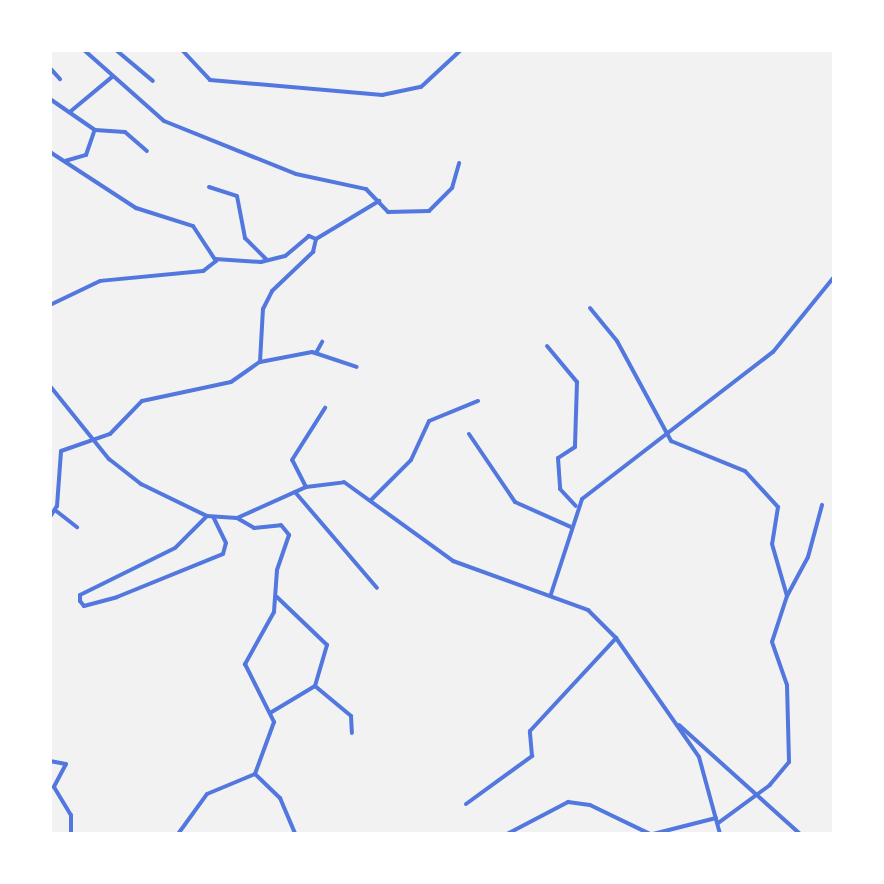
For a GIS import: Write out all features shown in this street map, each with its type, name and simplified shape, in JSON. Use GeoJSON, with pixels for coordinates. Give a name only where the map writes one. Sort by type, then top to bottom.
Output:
{"type":"FeatureCollection","features":[{"type":"Feature","properties":{"kind":"street"},"geometry":{"type":"LineString","coordinates":[[84,50],[164,121],[197,138],[339,188],[366,189],[388,212],[429,211],[452,188],[459,163]]}},
{"type":"Feature","properties":{"kind":"street"},"geometry":{"type":"LineString","coordinates":[[116,50],[153,81]]}},
{"type":"Feature","properties":{"kind":"street"},"geometry":{"type":"LineString","coordinates":[[182,50],[210,80],[382,94],[421,86],[460,50]]}},
{"type":"Feature","properties":{"kind":"street"},"geometry":{"type":"LineString","coordinates":[[50,68],[60,79]]}},
{"type":"Feature","properties":{"kind":"street"},"geometry":{"type":"LineString","coordinates":[[71,111],[112,77]]}},
{"type":"Feature","properties":{"kind":"street"},"geometry":{"type":"LineString","coordinates":[[50,99],[94,130],[126,132],[147,151]]}},
{"type":"Feature","properties":{"kind":"street"},"geometry":{"type":"LineString","coordinates":[[65,161],[86,154],[94,130]]}},
{"type":"Feature","properties":{"kind":"street"},"geometry":{"type":"LineString","coordinates":[[50,152],[136,208],[192,226],[215,259]]}},
{"type":"Feature","properties":{"kind":"street"},"geometry":{"type":"LineString","coordinates":[[208,187],[237,196],[244,238],[270,260]]}},
{"type":"Feature","properties":{"kind":"street"},"geometry":{"type":"LineString","coordinates":[[260,362],[263,309],[313,252],[316,240],[378,202]]}},
{"type":"Feature","properties":{"kind":"street"},"geometry":{"type":"LineString","coordinates":[[50,306],[100,280],[203,271],[215,259],[270,260],[310,236],[316,240]]}},
{"type":"Feature","properties":{"kind":"street"},"geometry":{"type":"LineString","coordinates":[[551,594],[573,542],[570,527],[576,506],[774,352],[834,278]]}},
{"type":"Feature","properties":{"kind":"street"},"geometry":{"type":"LineString","coordinates":[[590,308],[617,340],[666,435],[763,486],[778,507],[772,544],[787,596]]}},
{"type":"Feature","properties":{"kind":"street"},"geometry":{"type":"LineString","coordinates":[[316,352],[322,342]]}},
{"type":"Feature","properties":{"kind":"street"},"geometry":{"type":"LineString","coordinates":[[548,346],[577,382],[575,448],[558,458],[564,498],[576,506]]}},
{"type":"Feature","properties":{"kind":"street"},"geometry":{"type":"LineString","coordinates":[[50,518],[61,451],[94,441],[142,401],[231,382],[260,362],[316,352],[357,367]]}},
{"type":"Feature","properties":{"kind":"street"},"geometry":{"type":"LineString","coordinates":[[50,386],[94,441],[142,484],[207,516],[237,518],[306,487],[344,482],[453,561],[588,610],[616,638],[699,757],[720,834]]}},
{"type":"Feature","properties":{"kind":"street"},"geometry":{"type":"LineString","coordinates":[[372,500],[411,460],[429,421],[478,401]]}},
{"type":"Feature","properties":{"kind":"street"},"geometry":{"type":"LineString","coordinates":[[306,487],[292,460],[325,408]]}},
{"type":"Feature","properties":{"kind":"street"},"geometry":{"type":"LineString","coordinates":[[469,434],[515,502],[570,527]]}},
{"type":"Feature","properties":{"kind":"street"},"geometry":{"type":"LineString","coordinates":[[294,492],[377,588]]}},
{"type":"Feature","properties":{"kind":"street"},"geometry":{"type":"LineString","coordinates":[[507,834],[568,802],[590,805],[652,834],[716,820],[755,796],[789,762],[786,685],[772,642],[787,596],[808,557],[822,504]]}},
{"type":"Feature","properties":{"kind":"street"},"geometry":{"type":"LineString","coordinates":[[54,510],[76,527]]}},
{"type":"Feature","properties":{"kind":"street"},"geometry":{"type":"LineString","coordinates":[[207,516],[175,548],[80,594],[80,601],[117,597],[223,554],[226,543],[214,518]]}},
{"type":"Feature","properties":{"kind":"street"},"geometry":{"type":"LineString","coordinates":[[237,518],[254,528],[287,529],[277,597],[265,632],[245,655],[248,679],[274,727],[253,764],[255,774],[280,798],[294,834]]}},
{"type":"Feature","properties":{"kind":"street"},"geometry":{"type":"LineString","coordinates":[[269,714],[315,686],[326,645],[277,597]]}},
{"type":"Feature","properties":{"kind":"street"},"geometry":{"type":"LineString","coordinates":[[466,804],[532,756],[530,732],[616,638]]}},
{"type":"Feature","properties":{"kind":"street"},"geometry":{"type":"LineString","coordinates":[[315,686],[352,716],[352,733]]}},
{"type":"Feature","properties":{"kind":"street"},"geometry":{"type":"LineString","coordinates":[[679,725],[800,834]]}},
{"type":"Feature","properties":{"kind":"street"},"geometry":{"type":"LineString","coordinates":[[50,761],[66,764],[54,787],[71,815],[71,834]]}},
{"type":"Feature","properties":{"kind":"street"},"geometry":{"type":"LineString","coordinates":[[178,834],[208,794],[255,774]]}}]}
